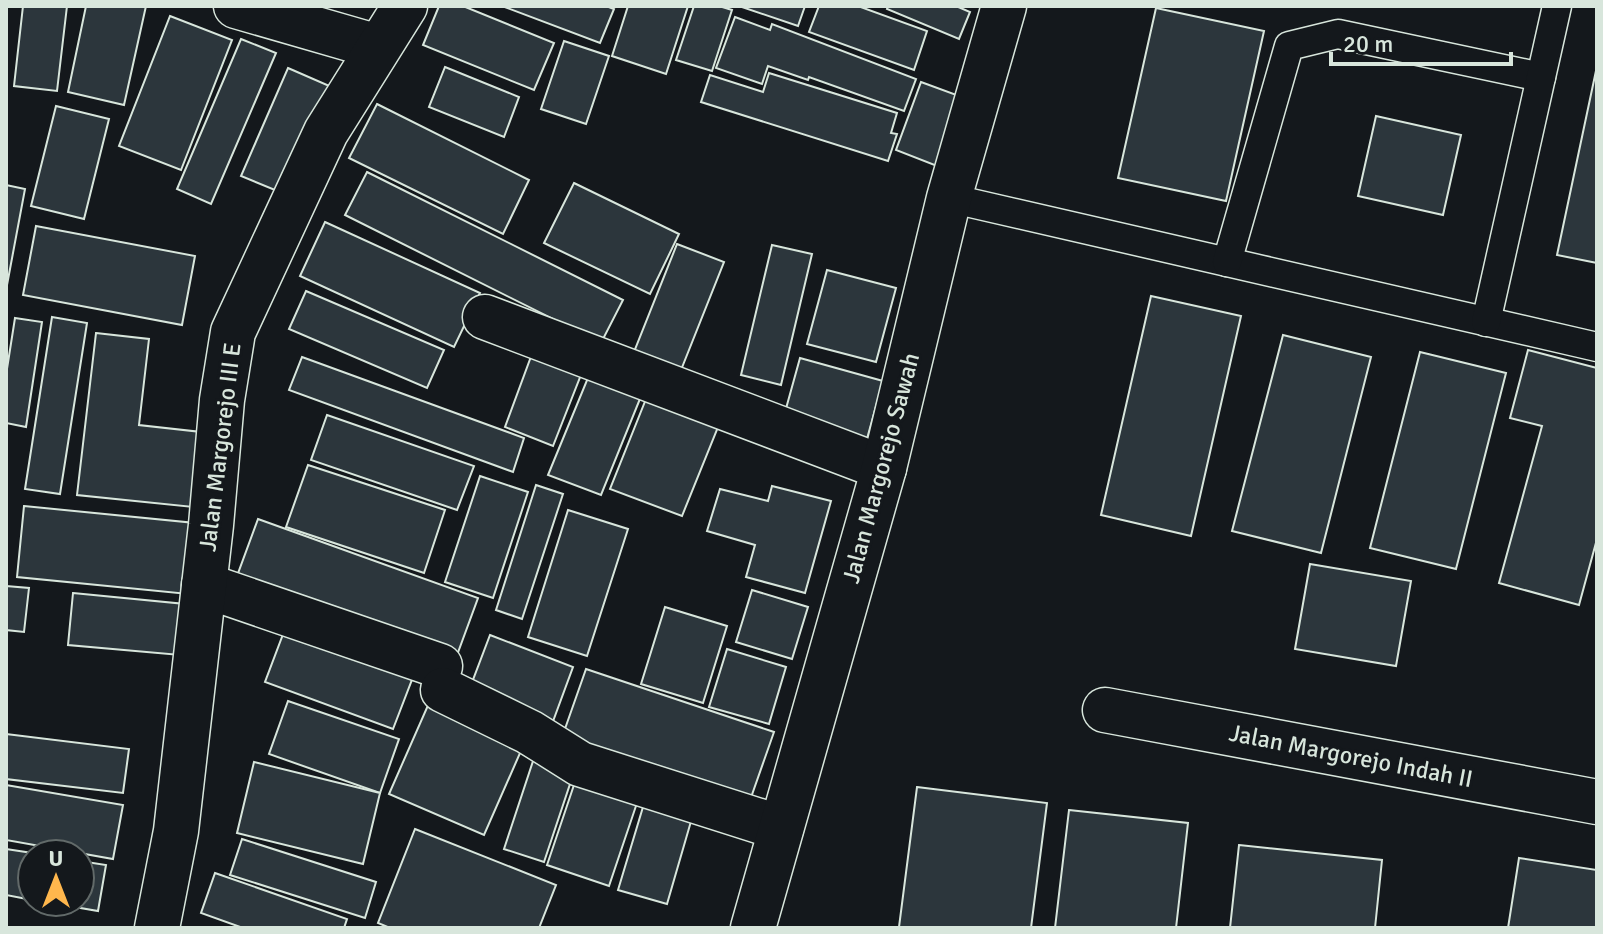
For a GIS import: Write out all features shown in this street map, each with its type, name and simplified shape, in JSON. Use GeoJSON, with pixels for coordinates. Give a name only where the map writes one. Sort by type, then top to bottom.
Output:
{"type":"FeatureCollection","features":[{"type":"Feature","properties":{"kind":"street"},"geometry":{"type":"LineString","coordinates":[[236,6],[378,47]]}},
{"type":"Feature","properties":{"kind":"street","name":"Jalan Margorejo III E"},"geometry":{"type":"LineString","coordinates":[[157,928],[176,831],[225,376],[233,332],[326,132],[405,6]]}},
{"type":"Feature","properties":{"kind":"street","name":"Jalan Margorejo Sawah"},"geometry":{"type":"LineString","coordinates":[[753,928],[884,468],[949,198],[1004,6]]}},
{"type":"Feature","properties":{"kind":"street"},"geometry":{"type":"LineString","coordinates":[[485,317],[884,468]]}},
{"type":"Feature","properties":{"kind":"street"},"geometry":{"type":"LineString","coordinates":[[204,585],[441,678],[580,764],[781,828]]}},
{"type":"Feature","properties":{"kind":"street","name":"Jalan Margorejo Indah II"},"geometry":{"type":"LineString","coordinates":[[1105,710],[1597,802]]}},
{"type":"Feature","properties":{"kind":"lane"},"geometry":{"type":"LineString","coordinates":[[1486,322],[1557,6]]}},
{"type":"Feature","properties":{"kind":"lane"},"geometry":{"type":"LineString","coordinates":[[1227,262],[1289,46],[1338,34],[1541,77]]}},
{"type":"Feature","properties":{"kind":"lane"},"geometry":{"type":"LineString","coordinates":[[949,198],[1597,347]]}},
{"type":"Feature","properties":{"kind":"building"},"geometry":{"type":"Polygon","coordinates":[[[23,6],[67,6],[57,91],[14,86],[23,6]]]}},
{"type":"Feature","properties":{"kind":"building"},"geometry":{"type":"Polygon","coordinates":[[[86,6],[146,6],[124,105],[68,92],[86,6]]]}},
{"type":"Feature","properties":{"kind":"building"},"geometry":{"type":"Polygon","coordinates":[[[439,6],[463,6],[554,43],[534,90],[423,45],[439,6]]]}},
{"type":"Feature","properties":{"kind":"building"},"geometry":{"type":"Polygon","coordinates":[[[502,6],[606,6],[614,9],[600,43],[502,6]]]}},
{"type":"Feature","properties":{"kind":"building"},"geometry":{"type":"Polygon","coordinates":[[[628,6],[688,6],[666,74],[612,56],[628,6]]]}},
{"type":"Feature","properties":{"kind":"building"},"geometry":{"type":"Polygon","coordinates":[[[694,6],[719,6],[732,10],[712,71],[676,60],[694,6]]]}},
{"type":"Feature","properties":{"kind":"building"},"geometry":{"type":"Polygon","coordinates":[[[739,6],[805,6],[798,26],[739,6]]]}},
{"type":"Feature","properties":{"kind":"building"},"geometry":{"type":"Polygon","coordinates":[[[819,6],[858,6],[927,31],[914,70],[809,32],[819,6]]]}},
{"type":"Feature","properties":{"kind":"building"},"geometry":{"type":"Polygon","coordinates":[[[888,6],[956,6],[970,12],[959,39],[887,9],[888,6]]]}},
{"type":"Feature","properties":{"kind":"building"},"geometry":{"type":"Polygon","coordinates":[[[1156,8],[1264,31],[1226,201],[1118,178],[1156,8]]]}},
{"type":"Feature","properties":{"kind":"building"},"geometry":{"type":"Polygon","coordinates":[[[170,16],[232,40],[181,170],[119,146],[170,16]]]}},
{"type":"Feature","properties":{"kind":"building"},"geometry":{"type":"Polygon","coordinates":[[[735,17],[770,30],[772,24],[916,79],[904,111],[809,77],[808,80],[768,66],[762,84],[716,68],[735,17]]]}},
{"type":"Feature","properties":{"kind":"building"},"geometry":{"type":"Polygon","coordinates":[[[241,39],[276,53],[211,204],[177,189],[241,39]]]}},
{"type":"Feature","properties":{"kind":"building"},"geometry":{"type":"Polygon","coordinates":[[[564,41],[609,56],[586,124],[541,109],[564,41]]]}},
{"type":"Feature","properties":{"kind":"building"},"geometry":{"type":"Polygon","coordinates":[[[1597,66],[1597,263],[1557,255],[1597,66]]]}},
{"type":"Feature","properties":{"kind":"building"},"geometry":{"type":"Polygon","coordinates":[[[445,67],[519,97],[504,137],[429,107],[445,67]]]}},
{"type":"Feature","properties":{"kind":"building"},"geometry":{"type":"Polygon","coordinates":[[[288,68],[334,88],[287,195],[241,176],[288,68]]]}},
{"type":"Feature","properties":{"kind":"building"},"geometry":{"type":"Polygon","coordinates":[[[769,73],[897,113],[891,133],[897,134],[888,161],[701,102],[710,75],[763,92],[769,73]]]}},
{"type":"Feature","properties":{"kind":"building"},"geometry":{"type":"Polygon","coordinates":[[[921,82],[962,97],[937,166],[896,150],[921,82]]]}},
{"type":"Feature","properties":{"kind":"building"},"geometry":{"type":"Polygon","coordinates":[[[377,104],[529,180],[503,234],[349,158],[377,104]]]}},
{"type":"Feature","properties":{"kind":"building"},"geometry":{"type":"Polygon","coordinates":[[[56,106],[109,119],[84,219],[31,206],[56,106]]]}},
{"type":"Feature","properties":{"kind":"building"},"geometry":{"type":"Polygon","coordinates":[[[1376,116],[1461,135],[1443,215],[1358,196],[1376,116]]]}},
{"type":"Feature","properties":{"kind":"building"},"geometry":{"type":"Polygon","coordinates":[[[367,172],[623,300],[601,343],[345,215],[367,172]]]}},
{"type":"Feature","properties":{"kind":"building"},"geometry":{"type":"Polygon","coordinates":[[[574,183],[679,234],[650,294],[544,243],[574,183]]]}},
{"type":"Feature","properties":{"kind":"building"},"geometry":{"type":"Polygon","coordinates":[[[6,185],[25,189],[7,285],[6,285],[6,185]]]}},
{"type":"Feature","properties":{"kind":"building"},"geometry":{"type":"Polygon","coordinates":[[[325,222],[480,293],[454,347],[300,276],[325,222]]]}},
{"type":"Feature","properties":{"kind":"building"},"geometry":{"type":"Polygon","coordinates":[[[36,226],[195,256],[182,325],[23,295],[36,226]]]}},
{"type":"Feature","properties":{"kind":"building"},"geometry":{"type":"Polygon","coordinates":[[[677,244],[724,262],[677,380],[630,362],[677,244]]]}},
{"type":"Feature","properties":{"kind":"building"},"geometry":{"type":"Polygon","coordinates":[[[772,245],[812,254],[781,385],[741,375],[772,245]]]}},
{"type":"Feature","properties":{"kind":"building"},"geometry":{"type":"Polygon","coordinates":[[[827,270],[896,288],[876,362],[807,344],[827,270]]]}},
{"type":"Feature","properties":{"kind":"building"},"geometry":{"type":"Polygon","coordinates":[[[306,291],[444,350],[427,388],[289,329],[306,291]]]}},
{"type":"Feature","properties":{"kind":"building"},"geometry":{"type":"Polygon","coordinates":[[[1151,296],[1241,316],[1191,536],[1101,515],[1151,296]]]}},
{"type":"Feature","properties":{"kind":"building"},"geometry":{"type":"Polygon","coordinates":[[[52,317],[87,323],[60,494],[25,489],[52,317]]]}},
{"type":"Feature","properties":{"kind":"building"},"geometry":{"type":"Polygon","coordinates":[[[15,318],[42,322],[26,427],[6,423],[6,375],[15,318]]]}},
{"type":"Feature","properties":{"kind":"building"},"geometry":{"type":"Polygon","coordinates":[[[96,333],[149,339],[139,425],[201,432],[193,507],[77,495],[96,333]]]}},
{"type":"Feature","properties":{"kind":"building"},"geometry":{"type":"Polygon","coordinates":[[[1283,335],[1371,357],[1321,553],[1232,531],[1283,335]]]}},
{"type":"Feature","properties":{"kind":"building"},"geometry":{"type":"Polygon","coordinates":[[[536,343],[586,362],[553,446],[505,427],[536,343]]]}},
{"type":"Feature","properties":{"kind":"building"},"geometry":{"type":"Polygon","coordinates":[[[1528,350],[1597,368],[1597,539],[1579,605],[1499,583],[1542,426],[1510,418],[1528,350]]]}},
{"type":"Feature","properties":{"kind":"building"},"geometry":{"type":"Polygon","coordinates":[[[1420,352],[1506,373],[1456,569],[1370,548],[1420,352]]]}},
{"type":"Feature","properties":{"kind":"building"},"geometry":{"type":"Polygon","coordinates":[[[302,357],[524,438],[513,472],[289,390],[302,357]]]}},
{"type":"Feature","properties":{"kind":"building"},"geometry":{"type":"Polygon","coordinates":[[[800,358],[883,381],[865,446],[782,423],[800,358]]]}},
{"type":"Feature","properties":{"kind":"building"},"geometry":{"type":"Polygon","coordinates":[[[592,368],[644,389],[601,495],[548,475],[592,368]]]}},
{"type":"Feature","properties":{"kind":"building"},"geometry":{"type":"Polygon","coordinates":[[[646,399],[718,427],[682,516],[610,489],[646,399]]]}},
{"type":"Feature","properties":{"kind":"building"},"geometry":{"type":"Polygon","coordinates":[[[327,415],[474,466],[457,510],[311,460],[327,415]]]}},
{"type":"Feature","properties":{"kind":"building"},"geometry":{"type":"Polygon","coordinates":[[[308,465],[445,510],[424,573],[286,527],[308,465]]]}},
{"type":"Feature","properties":{"kind":"building"},"geometry":{"type":"Polygon","coordinates":[[[480,476],[528,492],[493,598],[445,582],[480,476]]]}},
{"type":"Feature","properties":{"kind":"building"},"geometry":{"type":"Polygon","coordinates":[[[536,485],[563,494],[522,619],[496,610],[536,485]]]}},
{"type":"Feature","properties":{"kind":"building"},"geometry":{"type":"Polygon","coordinates":[[[772,486],[831,501],[805,593],[746,577],[755,545],[707,531],[720,489],[768,501],[772,486]]]}},
{"type":"Feature","properties":{"kind":"building"},"geometry":{"type":"Polygon","coordinates":[[[24,506],[195,523],[188,594],[17,577],[24,506]]]}},
{"type":"Feature","properties":{"kind":"building"},"geometry":{"type":"Polygon","coordinates":[[[568,510],[628,529],[587,656],[528,637],[568,510]]]}},
{"type":"Feature","properties":{"kind":"building"},"geometry":{"type":"Polygon","coordinates":[[[258,519],[478,598],[453,666],[233,587],[258,519]]]}},
{"type":"Feature","properties":{"kind":"building"},"geometry":{"type":"Polygon","coordinates":[[[1310,564],[1411,581],[1396,666],[1295,649],[1310,564]]]}},
{"type":"Feature","properties":{"kind":"building"},"geometry":{"type":"Polygon","coordinates":[[[6,586],[29,588],[24,632],[6,630],[6,586]]]}},
{"type":"Feature","properties":{"kind":"building"},"geometry":{"type":"Polygon","coordinates":[[[752,590],[808,607],[792,659],[736,642],[752,590]]]}},
{"type":"Feature","properties":{"kind":"building"},"geometry":{"type":"Polygon","coordinates":[[[73,593],[185,604],[180,655],[68,645],[73,593]]]}},
{"type":"Feature","properties":{"kind":"building"},"geometry":{"type":"Polygon","coordinates":[[[665,607],[727,626],[703,703],[641,684],[665,607]]]}},
{"type":"Feature","properties":{"kind":"building"},"geometry":{"type":"Polygon","coordinates":[[[285,629],[413,677],[393,729],[265,682],[285,629]]]}},
{"type":"Feature","properties":{"kind":"building"},"geometry":{"type":"Polygon","coordinates":[[[490,635],[573,667],[552,724],[468,693],[490,635]]]}},
{"type":"Feature","properties":{"kind":"building"},"geometry":{"type":"Polygon","coordinates":[[[727,649],[786,667],[769,724],[709,707],[727,649]]]}},
{"type":"Feature","properties":{"kind":"building"},"geometry":{"type":"Polygon","coordinates":[[[586,669],[774,732],[748,806],[560,743],[586,669]]]}},
{"type":"Feature","properties":{"kind":"building"},"geometry":{"type":"Polygon","coordinates":[[[288,701],[399,739],[380,793],[269,754],[288,701]]]}},
{"type":"Feature","properties":{"kind":"building"},"geometry":{"type":"Polygon","coordinates":[[[429,703],[524,744],[484,835],[389,794],[429,703]]]}},
{"type":"Feature","properties":{"kind":"building"},"geometry":{"type":"Polygon","coordinates":[[[6,734],[129,749],[123,793],[6,779],[6,734]]]}},
{"type":"Feature","properties":{"kind":"building"},"geometry":{"type":"Polygon","coordinates":[[[536,752],[576,766],[544,862],[504,849],[536,752]]]}},
{"type":"Feature","properties":{"kind":"building"},"geometry":{"type":"Polygon","coordinates":[[[254,762],[380,793],[363,864],[237,833],[254,762]]]}},
{"type":"Feature","properties":{"kind":"building"},"geometry":{"type":"Polygon","coordinates":[[[576,779],[638,800],[609,886],[547,865],[576,779]]]}},
{"type":"Feature","properties":{"kind":"building"},"geometry":{"type":"Polygon","coordinates":[[[6,785],[123,805],[113,859],[96,856],[96,838],[6,840],[6,785]]]}},
{"type":"Feature","properties":{"kind":"building"},"geometry":{"type":"Polygon","coordinates":[[[917,787],[1047,803],[1031,928],[899,927],[917,787]]]}},
{"type":"Feature","properties":{"kind":"building"},"geometry":{"type":"Polygon","coordinates":[[[646,797],[694,811],[667,904],[618,890],[646,797]]]}},
{"type":"Feature","properties":{"kind":"building"},"geometry":{"type":"Polygon","coordinates":[[[1069,810],[1188,823],[1176,928],[1055,928],[1069,810]]]}},
{"type":"Feature","properties":{"kind":"building"},"geometry":{"type":"Polygon","coordinates":[[[415,829],[556,885],[539,928],[390,928],[378,923],[415,829]]]}},
{"type":"Feature","properties":{"kind":"building"},"geometry":{"type":"Polygon","coordinates":[[[242,839],[376,882],[365,918],[230,875],[242,839]]]}},
{"type":"Feature","properties":{"kind":"building"},"geometry":{"type":"Polygon","coordinates":[[[1239,845],[1382,860],[1375,928],[1230,928],[1239,845]]]}},
{"type":"Feature","properties":{"kind":"building"},"geometry":{"type":"Polygon","coordinates":[[[6,849],[16,851],[16,897],[6,895],[6,849]]]}},
{"type":"Feature","properties":{"kind":"building"},"geometry":{"type":"Polygon","coordinates":[[[1519,858],[1597,870],[1597,928],[1508,928],[1519,858]]]}},
{"type":"Feature","properties":{"kind":"building"},"geometry":{"type":"Polygon","coordinates":[[[96,863],[106,865],[96,911],[96,863]]]}},
{"type":"Feature","properties":{"kind":"building"},"geometry":{"type":"Polygon","coordinates":[[[215,873],[347,919],[344,928],[243,928],[201,913],[215,873]]]}}]}
